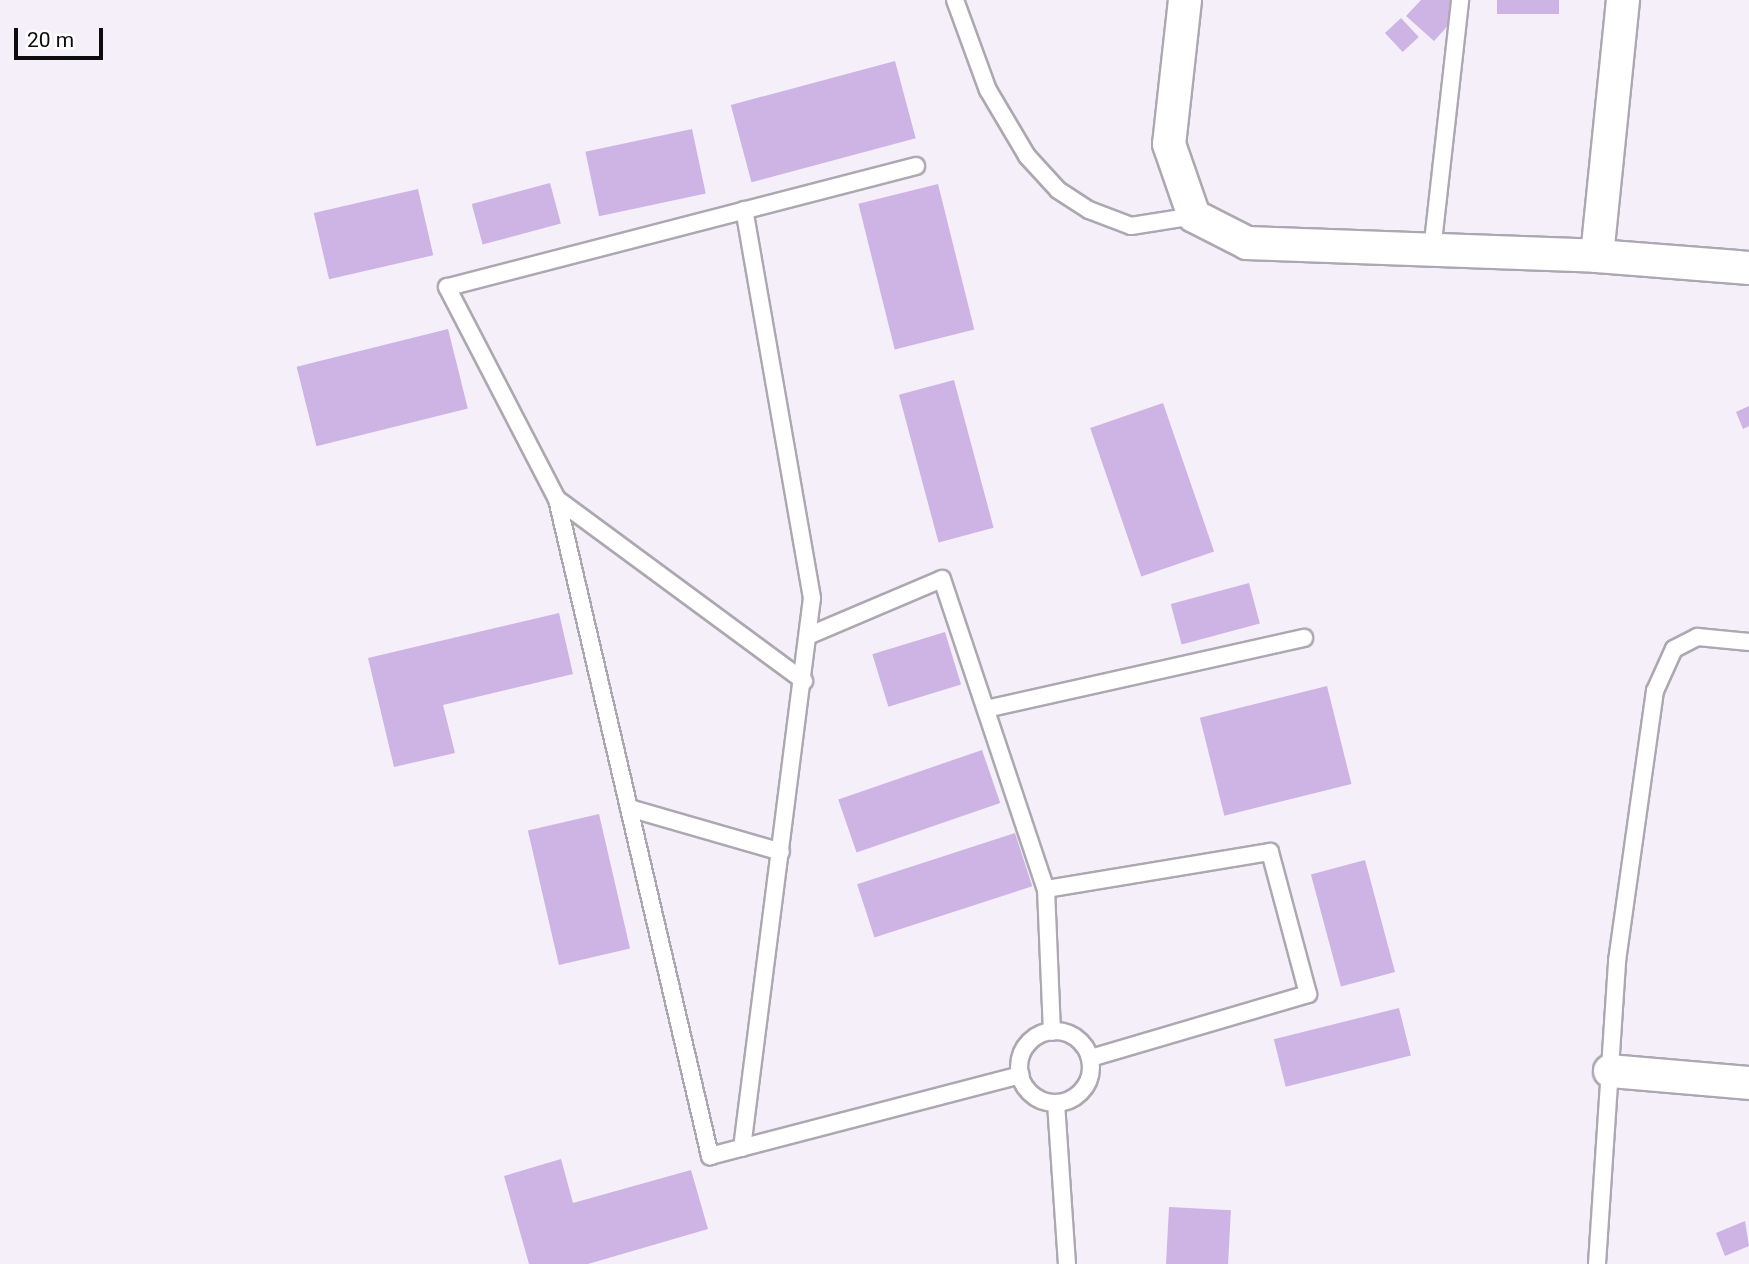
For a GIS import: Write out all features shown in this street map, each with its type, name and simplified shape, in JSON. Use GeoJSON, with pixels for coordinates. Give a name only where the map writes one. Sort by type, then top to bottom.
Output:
{"type":"FeatureCollection","features":[{"type":"Feature","properties":{"kind":"street"},"geometry":{"type":"LineString","coordinates":[[1185,0],[1170,144],[1194,216],[1247,243],[1597,256],[1749,268]]}},
{"type":"Feature","properties":{"kind":"street"},"geometry":{"type":"LineString","coordinates":[[1597,256],[1623,0]]}},
{"type":"Feature","properties":{"kind":"street"},"geometry":{"type":"LineString","coordinates":[[1610,1071],[1749,1083]]}},
{"type":"Feature","properties":{"kind":"lane"},"geometry":{"type":"LineString","coordinates":[[955,0],[988,90],[1027,156],[1058,190],[1089,210],[1131,226],[1194,216]]}},
{"type":"Feature","properties":{"kind":"lane"},"geometry":{"type":"LineString","coordinates":[[1432,251],[1460,0]]}},
{"type":"Feature","properties":{"kind":"lane"},"geometry":{"type":"LineString","coordinates":[[916,166],[447,287],[558,499],[710,1156],[1021,1075]]}},
{"type":"Feature","properties":{"kind":"lane"},"geometry":{"type":"LineString","coordinates":[[742,1148],[810,635],[812,598],[744,210]]}},
{"type":"Feature","properties":{"kind":"lane"},"geometry":{"type":"LineString","coordinates":[[558,499],[804,681]]}},
{"type":"Feature","properties":{"kind":"lane"},"geometry":{"type":"LineString","coordinates":[[810,635],[942,579],[1046,889],[1052,1032]]}},
{"type":"Feature","properties":{"kind":"lane"},"geometry":{"type":"LineString","coordinates":[[1597,1264],[1617,961],[1655,691],[1674,649],[1698,637],[1749,642]]}},
{"type":"Feature","properties":{"kind":"lane"},"geometry":{"type":"LineString","coordinates":[[986,709],[1304,638]]}},
{"type":"Feature","properties":{"kind":"lane"},"geometry":{"type":"LineString","coordinates":[[629,808],[781,852]]}},
{"type":"Feature","properties":{"kind":"lane"},"geometry":{"type":"LineString","coordinates":[[1046,889],[1270,852],[1308,994],[1090,1058]]}},
{"type":"Feature","properties":{"kind":"lane"},"geometry":{"type":"LineString","coordinates":[[1052,1032],[1071,1034],[1081,1042],[1090,1058],[1085,1088],[1076,1097],[1056,1103],[1030,1092],[1021,1075],[1026,1046],[1052,1032]]}},
{"type":"Feature","properties":{"kind":"lane"},"geometry":{"type":"LineString","coordinates":[[1056,1103],[1067,1264]]}},
{"type":"Feature","properties":{"kind":"building"},"geometry":{"type":"Polygon","coordinates":[[[1421,0],[1454,0],[1463,9],[1434,41],[1406,16],[1421,0]]]}},
{"type":"Feature","properties":{"kind":"building"},"geometry":{"type":"Polygon","coordinates":[[[1497,0],[1559,0],[1559,14],[1497,14],[1497,0]]]}},
{"type":"Feature","properties":{"kind":"building"},"geometry":{"type":"Polygon","coordinates":[[[1401,18],[1419,37],[1403,52],[1385,33],[1401,18]]]}},
{"type":"Feature","properties":{"kind":"building"},"geometry":{"type":"Polygon","coordinates":[[[895,61],[916,138],[751,182],[731,105],[895,61]]]}},
{"type":"Feature","properties":{"kind":"building"},"geometry":{"type":"Polygon","coordinates":[[[692,129],[706,194],[599,216],[585,152],[692,129]]]}},
{"type":"Feature","properties":{"kind":"building"},"geometry":{"type":"Polygon","coordinates":[[[550,183],[561,224],[483,245],[472,204],[550,183]]]}},
{"type":"Feature","properties":{"kind":"building"},"geometry":{"type":"Polygon","coordinates":[[[938,184],[974,330],[895,349],[858,204],[938,184]]]}},
{"type":"Feature","properties":{"kind":"building"},"geometry":{"type":"Polygon","coordinates":[[[418,189],[433,255],[329,279],[314,213],[418,189]]]}},
{"type":"Feature","properties":{"kind":"building"},"geometry":{"type":"Polygon","coordinates":[[[448,329],[468,409],[316,446],[297,367],[448,329]]]}},
{"type":"Feature","properties":{"kind":"building"},"geometry":{"type":"Polygon","coordinates":[[[954,380],[994,528],[939,543],[899,395],[954,380]]]}},
{"type":"Feature","properties":{"kind":"building"},"geometry":{"type":"Polygon","coordinates":[[[1163,403],[1214,551],[1141,577],[1090,428],[1163,403]]]}},
{"type":"Feature","properties":{"kind":"building"},"geometry":{"type":"Polygon","coordinates":[[[1749,406],[1749,426],[1743,429],[1736,412],[1749,406]]]}},
{"type":"Feature","properties":{"kind":"building"},"geometry":{"type":"Polygon","coordinates":[[[1249,583],[1260,624],[1182,645],[1171,604],[1249,583]]]}},
{"type":"Feature","properties":{"kind":"building"},"geometry":{"type":"Polygon","coordinates":[[[559,613],[573,674],[443,705],[455,753],[394,767],[368,658],[559,613]]]}},
{"type":"Feature","properties":{"kind":"building"},"geometry":{"type":"Polygon","coordinates":[[[945,632],[961,685],[888,707],[872,654],[945,632]]]}},
{"type":"Feature","properties":{"kind":"building"},"geometry":{"type":"Polygon","coordinates":[[[1327,686],[1351,784],[1224,816],[1200,718],[1327,686]]]}},
{"type":"Feature","properties":{"kind":"building"},"geometry":{"type":"Polygon","coordinates":[[[982,750],[1000,803],[857,852],[838,799],[982,750]]]}},
{"type":"Feature","properties":{"kind":"building"},"geometry":{"type":"Polygon","coordinates":[[[599,814],[630,948],[559,965],[528,830],[599,814]]]}},
{"type":"Feature","properties":{"kind":"building"},"geometry":{"type":"Polygon","coordinates":[[[1015,833],[1032,886],[874,938],[857,884],[1015,833]]]}},
{"type":"Feature","properties":{"kind":"building"},"geometry":{"type":"Polygon","coordinates":[[[1365,860],[1395,972],[1341,987],[1311,874],[1365,860]]]}},
{"type":"Feature","properties":{"kind":"building"},"geometry":{"type":"Polygon","coordinates":[[[1399,1008],[1411,1056],[1286,1087],[1274,1039],[1399,1008]]]}},
{"type":"Feature","properties":{"kind":"building"},"geometry":{"type":"Polygon","coordinates":[[[561,1159],[573,1203],[691,1170],[708,1229],[588,1264],[529,1264],[504,1176],[561,1159]]]}},
{"type":"Feature","properties":{"kind":"building"},"geometry":{"type":"Polygon","coordinates":[[[1169,1207],[1231,1210],[1228,1264],[1166,1264],[1169,1207]]]}},
{"type":"Feature","properties":{"kind":"building"},"geometry":{"type":"Polygon","coordinates":[[[1745,1221],[1749,1246],[1725,1256],[1716,1233],[1745,1221]]]}}]}
